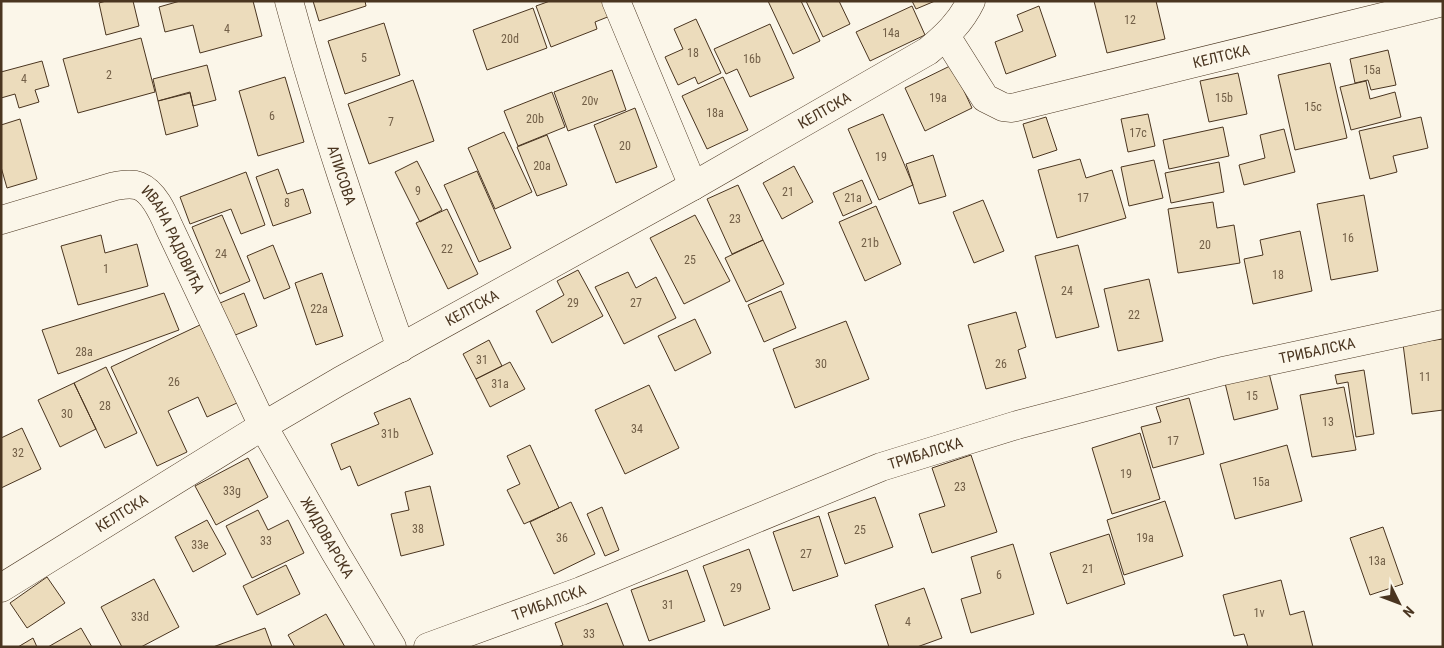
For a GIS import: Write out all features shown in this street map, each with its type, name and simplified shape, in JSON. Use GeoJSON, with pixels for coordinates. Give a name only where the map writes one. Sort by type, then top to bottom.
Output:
{"type":"FeatureCollection","features":[{"type":"Feature","properties":{"kind":"street","name":"АПИСОВА"},"geometry":{"type":"LineString","coordinates":[[289,1],[349,201],[401,348]]}},
{"type":"Feature","properties":{"kind":"street"},"geometry":{"type":"LineString","coordinates":[[616,1],[693,186]]}},
{"type":"Feature","properties":{"kind":"street","name":"КЕЛТСКА"},"geometry":{"type":"LineString","coordinates":[[1,588],[263,426],[693,186],[928,51],[946,36],[965,14],[971,1]]}},
{"type":"Feature","properties":{"kind":"street","name":"КЕЛТСКА"},"geometry":{"type":"LineString","coordinates":[[946,36],[985,98],[1003,108],[1012,108],[1443,2]]}},
{"type":"Feature","properties":{"kind":"street","name":"ИВАНА РАДОВИЋА"},"geometry":{"type":"LineString","coordinates":[[1,220],[115,186],[127,184],[139,186],[156,202],[166,220],[263,426]]}},
{"type":"Feature","properties":{"kind":"street","name":"ТРИБАЛСКА"},"geometry":{"type":"LineString","coordinates":[[428,647],[581,591],[881,467],[1017,425],[1213,373],[1443,324]]}},
{"type":"Feature","properties":{"kind":"street","name":"ЖИДОВАРСКА"},"geometry":{"type":"LineString","coordinates":[[263,426],[392,647]]}},
{"type":"Feature","properties":{"kind":"building"},"geometry":{"type":"Polygon","coordinates":[[[106,1],[133,1],[139,26],[106,35],[99,3],[106,1]]]}},
{"type":"Feature","properties":{"kind":"building"},"geometry":{"type":"Polygon","coordinates":[[[180,1],[253,1],[262,36],[200,53],[193,25],[165,32],[159,7],[180,1]]]}},
{"type":"Feature","properties":{"kind":"building"},"geometry":{"type":"Polygon","coordinates":[[[313,1],[365,1],[366,6],[319,21],[313,1]]]}},
{"type":"Feature","properties":{"kind":"building"},"geometry":{"type":"Polygon","coordinates":[[[550,1],[605,1],[610,16],[595,22],[597,29],[551,47],[536,6],[550,1]]]}},
{"type":"Feature","properties":{"kind":"building"},"geometry":{"type":"Polygon","coordinates":[[[768,1],[801,1],[820,41],[793,54],[768,1]]]}},
{"type":"Feature","properties":{"kind":"building"},"geometry":{"type":"Polygon","coordinates":[[[806,1],[839,1],[850,24],[823,37],[806,1]]]}},
{"type":"Feature","properties":{"kind":"building"},"geometry":{"type":"Polygon","coordinates":[[[912,1],[935,1],[916,9],[912,1]]]}},
{"type":"Feature","properties":{"kind":"building"},"geometry":{"type":"Polygon","coordinates":[[[1094,1],[1156,1],[1165,39],[1107,53],[1094,1]]]}},
{"type":"Feature","properties":{"kind":"building"},"geometry":{"type":"Polygon","coordinates":[[[912,6],[925,35],[870,61],[856,32],[912,6]]]}},
{"type":"Feature","properties":{"kind":"building"},"geometry":{"type":"Polygon","coordinates":[[[1039,6],[1056,56],[1006,74],[995,42],[1023,31],[1017,15],[1039,6]]]}},
{"type":"Feature","properties":{"kind":"building"},"geometry":{"type":"Polygon","coordinates":[[[533,8],[547,48],[487,70],[473,30],[533,8]]]}},
{"type":"Feature","properties":{"kind":"building"},"geometry":{"type":"Polygon","coordinates":[[[696,19],[721,73],[698,84],[695,77],[678,85],[665,57],[683,49],[674,29],[696,19]]]}},
{"type":"Feature","properties":{"kind":"building"},"geometry":{"type":"Polygon","coordinates":[[[384,23],[400,75],[345,94],[328,41],[384,23]]]}},
{"type":"Feature","properties":{"kind":"building"},"geometry":{"type":"Polygon","coordinates":[[[770,24],[794,78],[750,97],[737,69],[726,74],[714,49],[770,24]]]}},
{"type":"Feature","properties":{"kind":"building"},"geometry":{"type":"Polygon","coordinates":[[[141,38],[155,92],[78,113],[63,59],[141,38]]]}},
{"type":"Feature","properties":{"kind":"building"},"geometry":{"type":"Polygon","coordinates":[[[1388,50],[1396,85],[1371,90],[1368,80],[1355,83],[1350,59],[1388,50]]]}},
{"type":"Feature","properties":{"kind":"building"},"geometry":{"type":"Polygon","coordinates":[[[42,61],[49,86],[35,90],[39,102],[19,108],[15,94],[1,98],[1,72],[42,61]]]}},
{"type":"Feature","properties":{"kind":"building"},"geometry":{"type":"Polygon","coordinates":[[[1330,63],[1347,138],[1295,150],[1278,75],[1330,63]]]}},
{"type":"Feature","properties":{"kind":"building"},"geometry":{"type":"Polygon","coordinates":[[[207,65],[216,100],[193,106],[190,92],[158,101],[153,79],[207,65]]]}},
{"type":"Feature","properties":{"kind":"building"},"geometry":{"type":"Polygon","coordinates":[[[952,65],[972,108],[925,131],[905,88],[952,65]]]}},
{"type":"Feature","properties":{"kind":"building"},"geometry":{"type":"Polygon","coordinates":[[[612,70],[626,110],[568,131],[554,92],[612,70]]]}},
{"type":"Feature","properties":{"kind":"building"},"geometry":{"type":"Polygon","coordinates":[[[1238,73],[1247,114],[1209,122],[1200,81],[1238,73]]]}},
{"type":"Feature","properties":{"kind":"building"},"geometry":{"type":"Polygon","coordinates":[[[285,77],[304,142],[258,156],[239,91],[285,77]]]}},
{"type":"Feature","properties":{"kind":"building"},"geometry":{"type":"Polygon","coordinates":[[[723,77],[748,130],[707,149],[682,96],[723,77]]]}},
{"type":"Feature","properties":{"kind":"building"},"geometry":{"type":"Polygon","coordinates":[[[413,80],[434,141],[369,164],[348,104],[413,80]]]}},
{"type":"Feature","properties":{"kind":"building"},"geometry":{"type":"Polygon","coordinates":[[[1366,81],[1370,99],[1395,92],[1401,117],[1351,130],[1340,87],[1366,81]]]}},
{"type":"Feature","properties":{"kind":"building"},"geometry":{"type":"Polygon","coordinates":[[[552,92],[565,127],[518,146],[504,111],[552,92]]]}},
{"type":"Feature","properties":{"kind":"building"},"geometry":{"type":"Polygon","coordinates":[[[190,93],[198,126],[166,135],[158,101],[190,93]]]}},
{"type":"Feature","properties":{"kind":"building"},"geometry":{"type":"Polygon","coordinates":[[[635,108],[657,167],[616,183],[594,125],[635,108]]]}},
{"type":"Feature","properties":{"kind":"building"},"geometry":{"type":"Polygon","coordinates":[[[883,114],[913,185],[879,200],[848,129],[883,114]]]}},
{"type":"Feature","properties":{"kind":"building"},"geometry":{"type":"Polygon","coordinates":[[[1148,114],[1155,146],[1128,152],[1121,119],[1148,114]]]}},
{"type":"Feature","properties":{"kind":"building"},"geometry":{"type":"Polygon","coordinates":[[[1046,117],[1057,150],[1033,158],[1023,124],[1046,117]]]}},
{"type":"Feature","properties":{"kind":"building"},"geometry":{"type":"Polygon","coordinates":[[[1421,117],[1428,148],[1393,156],[1397,172],[1370,179],[1359,131],[1421,117]]]}},
{"type":"Feature","properties":{"kind":"building"},"geometry":{"type":"Polygon","coordinates":[[[20,119],[37,179],[7,188],[1,167],[1,125],[20,119]]]}},
{"type":"Feature","properties":{"kind":"building"},"geometry":{"type":"Polygon","coordinates":[[[1223,127],[1229,156],[1169,169],[1163,140],[1223,127]]]}},
{"type":"Feature","properties":{"kind":"building"},"geometry":{"type":"Polygon","coordinates":[[[1284,129],[1295,172],[1244,185],[1239,165],[1265,158],[1260,135],[1284,129]]]}},
{"type":"Feature","properties":{"kind":"building"},"geometry":{"type":"Polygon","coordinates":[[[504,132],[532,192],[495,209],[468,148],[504,132]]]}},
{"type":"Feature","properties":{"kind":"building"},"geometry":{"type":"Polygon","coordinates":[[[547,135],[567,185],[537,196],[517,147],[547,135]]]}},
{"type":"Feature","properties":{"kind":"building"},"geometry":{"type":"Polygon","coordinates":[[[933,155],[946,196],[919,204],[906,164],[933,155]]]}},
{"type":"Feature","properties":{"kind":"building"},"geometry":{"type":"Polygon","coordinates":[[[1080,159],[1086,178],[1112,170],[1126,218],[1057,238],[1038,170],[1080,159]]]}},
{"type":"Feature","properties":{"kind":"building"},"geometry":{"type":"Polygon","coordinates":[[[1154,160],[1163,198],[1129,206],[1121,167],[1154,160]]]}},
{"type":"Feature","properties":{"kind":"building"},"geometry":{"type":"Polygon","coordinates":[[[417,161],[442,210],[420,222],[395,172],[417,161]]]}},
{"type":"Feature","properties":{"kind":"building"},"geometry":{"type":"Polygon","coordinates":[[[1219,162],[1224,192],[1171,203],[1165,173],[1219,162]]]}},
{"type":"Feature","properties":{"kind":"building"},"geometry":{"type":"Polygon","coordinates":[[[794,166],[813,202],[782,219],[763,183],[794,166]]]}},
{"type":"Feature","properties":{"kind":"building"},"geometry":{"type":"Polygon","coordinates":[[[278,169],[287,194],[303,189],[311,213],[273,226],[256,177],[278,169]]]}},
{"type":"Feature","properties":{"kind":"building"},"geometry":{"type":"Polygon","coordinates":[[[477,171],[511,248],[479,262],[444,185],[477,171]]]}},
{"type":"Feature","properties":{"kind":"building"},"geometry":{"type":"Polygon","coordinates":[[[246,172],[265,225],[241,234],[231,209],[190,224],[180,197],[246,172]]]}},
{"type":"Feature","properties":{"kind":"building"},"geometry":{"type":"Polygon","coordinates":[[[862,180],[872,203],[843,216],[833,193],[862,180]]]}},
{"type":"Feature","properties":{"kind":"building"},"geometry":{"type":"Polygon","coordinates":[[[738,185],[763,240],[732,254],[707,199],[738,185]]]}},
{"type":"Feature","properties":{"kind":"building"},"geometry":{"type":"Polygon","coordinates":[[[1364,195],[1378,271],[1331,280],[1317,204],[1364,195]]]}},
{"type":"Feature","properties":{"kind":"building"},"geometry":{"type":"Polygon","coordinates":[[[983,200],[1004,251],[974,263],[953,212],[983,200]]]}},
{"type":"Feature","properties":{"kind":"building"},"geometry":{"type":"Polygon","coordinates":[[[1213,202],[1217,228],[1234,225],[1240,263],[1178,273],[1168,209],[1213,202]]]}},
{"type":"Feature","properties":{"kind":"building"},"geometry":{"type":"Polygon","coordinates":[[[876,206],[901,264],[865,281],[839,222],[876,206]]]}},
{"type":"Feature","properties":{"kind":"building"},"geometry":{"type":"Polygon","coordinates":[[[447,209],[478,274],[448,289],[416,223],[447,209]]]}},
{"type":"Feature","properties":{"kind":"building"},"geometry":{"type":"Polygon","coordinates":[[[222,215],[250,281],[220,294],[192,227],[222,215]]]}},
{"type":"Feature","properties":{"kind":"building"},"geometry":{"type":"Polygon","coordinates":[[[695,215],[730,281],[684,304],[650,238],[695,215]]]}},
{"type":"Feature","properties":{"kind":"building"},"geometry":{"type":"Polygon","coordinates":[[[1300,231],[1312,291],[1253,304],[1244,259],[1263,255],[1260,240],[1300,231]]]}},
{"type":"Feature","properties":{"kind":"building"},"geometry":{"type":"Polygon","coordinates":[[[101,235],[105,253],[137,244],[148,286],[78,305],[61,246],[101,235]]]}},
{"type":"Feature","properties":{"kind":"building"},"geometry":{"type":"Polygon","coordinates":[[[763,240],[784,284],[746,302],[725,258],[763,240]]]}},
{"type":"Feature","properties":{"kind":"building"},"geometry":{"type":"Polygon","coordinates":[[[273,245],[290,288],[264,299],[247,256],[273,245]]]}},
{"type":"Feature","properties":{"kind":"building"},"geometry":{"type":"Polygon","coordinates":[[[1078,245],[1099,327],[1056,338],[1035,256],[1078,245]]]}},
{"type":"Feature","properties":{"kind":"building"},"geometry":{"type":"Polygon","coordinates":[[[578,270],[603,316],[552,343],[536,311],[564,295],[557,281],[578,270]]]}},
{"type":"Feature","properties":{"kind":"building"},"geometry":{"type":"Polygon","coordinates":[[[628,272],[636,288],[656,277],[676,318],[624,344],[595,287],[628,272]]]}},
{"type":"Feature","properties":{"kind":"building"},"geometry":{"type":"Polygon","coordinates":[[[322,273],[343,336],[316,345],[295,283],[322,273]]]}},
{"type":"Feature","properties":{"kind":"building"},"geometry":{"type":"Polygon","coordinates":[[[1149,279],[1163,341],[1118,351],[1104,289],[1149,279]]]}},
{"type":"Feature","properties":{"kind":"building"},"geometry":{"type":"Polygon","coordinates":[[[781,291],[796,328],[764,342],[748,305],[781,291]]]}},
{"type":"Feature","properties":{"kind":"building"},"geometry":{"type":"Polygon","coordinates":[[[164,293],[179,330],[58,374],[42,330],[164,293]]]}},
{"type":"Feature","properties":{"kind":"building"},"geometry":{"type":"Polygon","coordinates":[[[244,293],[257,326],[233,336],[220,303],[244,293]]]}},
{"type":"Feature","properties":{"kind":"building"},"geometry":{"type":"Polygon","coordinates":[[[1016,312],[1026,347],[1018,350],[1026,378],[986,389],[968,325],[1016,312]]]}},
{"type":"Feature","properties":{"kind":"building"},"geometry":{"type":"Polygon","coordinates":[[[695,319],[711,353],[675,371],[658,336],[695,319]]]}},
{"type":"Feature","properties":{"kind":"building"},"geometry":{"type":"Polygon","coordinates":[[[846,321],[869,379],[795,408],[773,349],[846,321]]]}},
{"type":"Feature","properties":{"kind":"building"},"geometry":{"type":"Polygon","coordinates":[[[202,324],[239,402],[207,417],[198,397],[168,411],[187,452],[157,466],[111,367],[202,324]]]}},
{"type":"Feature","properties":{"kind":"building"},"geometry":{"type":"Polygon","coordinates":[[[1443,339],[1443,410],[1412,414],[1403,344],[1443,339]]]}},
{"type":"Feature","properties":{"kind":"building"},"geometry":{"type":"Polygon","coordinates":[[[489,340],[502,366],[476,379],[463,354],[489,340]]]}},
{"type":"Feature","properties":{"kind":"building"},"geometry":{"type":"Polygon","coordinates":[[[510,362],[525,389],[490,407],[476,379],[510,362]]]}},
{"type":"Feature","properties":{"kind":"building"},"geometry":{"type":"Polygon","coordinates":[[[106,367],[137,433],[105,448],[74,383],[106,367]]]}},
{"type":"Feature","properties":{"kind":"building"},"geometry":{"type":"Polygon","coordinates":[[[1364,370],[1374,434],[1356,437],[1348,382],[1337,384],[1335,375],[1364,370]]]}},
{"type":"Feature","properties":{"kind":"building"},"geometry":{"type":"Polygon","coordinates":[[[1269,373],[1278,409],[1234,420],[1225,383],[1269,373]]]}},
{"type":"Feature","properties":{"kind":"building"},"geometry":{"type":"Polygon","coordinates":[[[74,383],[96,429],[60,447],[38,400],[74,383]]]}},
{"type":"Feature","properties":{"kind":"building"},"geometry":{"type":"Polygon","coordinates":[[[649,385],[679,448],[625,474],[595,410],[649,385]]]}},
{"type":"Feature","properties":{"kind":"building"},"geometry":{"type":"Polygon","coordinates":[[[1344,387],[1356,450],[1312,457],[1300,395],[1344,387]]]}},
{"type":"Feature","properties":{"kind":"building"},"geometry":{"type":"Polygon","coordinates":[[[410,398],[433,454],[358,486],[350,466],[341,470],[331,444],[379,424],[374,413],[410,398]]]}},
{"type":"Feature","properties":{"kind":"building"},"geometry":{"type":"Polygon","coordinates":[[[1189,398],[1204,454],[1153,468],[1141,427],[1161,422],[1156,407],[1189,398]]]}},
{"type":"Feature","properties":{"kind":"building"},"geometry":{"type":"Polygon","coordinates":[[[22,428],[41,469],[1,488],[1,438],[22,428]]]}},
{"type":"Feature","properties":{"kind":"building"},"geometry":{"type":"Polygon","coordinates":[[[1140,433],[1160,499],[1112,514],[1092,448],[1140,433]]]}},
{"type":"Feature","properties":{"kind":"building"},"geometry":{"type":"Polygon","coordinates":[[[530,445],[559,508],[524,524],[507,490],[520,484],[507,456],[530,445]]]}},
{"type":"Feature","properties":{"kind":"building"},"geometry":{"type":"Polygon","coordinates":[[[1287,445],[1302,501],[1235,519],[1220,464],[1287,445]]]}},
{"type":"Feature","properties":{"kind":"building"},"geometry":{"type":"Polygon","coordinates":[[[971,455],[997,532],[932,553],[919,514],[945,506],[932,468],[971,455]]]}},
{"type":"Feature","properties":{"kind":"building"},"geometry":{"type":"Polygon","coordinates":[[[248,458],[268,497],[216,525],[195,486],[248,458]]]}},
{"type":"Feature","properties":{"kind":"building"},"geometry":{"type":"Polygon","coordinates":[[[430,486],[444,545],[401,556],[391,514],[409,510],[405,492],[430,486]]]}},
{"type":"Feature","properties":{"kind":"building"},"geometry":{"type":"Polygon","coordinates":[[[875,497],[893,547],[845,564],[828,513],[875,497]]]}},
{"type":"Feature","properties":{"kind":"building"},"geometry":{"type":"Polygon","coordinates":[[[1165,501],[1183,556],[1124,575],[1107,520],[1165,501]]]}},
{"type":"Feature","properties":{"kind":"building"},"geometry":{"type":"Polygon","coordinates":[[[571,502],[595,554],[554,574],[530,522],[571,502]]]}},
{"type":"Feature","properties":{"kind":"building"},"geometry":{"type":"Polygon","coordinates":[[[602,507],[619,550],[605,556],[587,514],[602,507]]]}},
{"type":"Feature","properties":{"kind":"building"},"geometry":{"type":"Polygon","coordinates":[[[258,510],[268,530],[288,520],[304,553],[252,578],[226,526],[258,510]]]}},
{"type":"Feature","properties":{"kind":"building"},"geometry":{"type":"Polygon","coordinates":[[[819,516],[838,576],[793,591],[773,532],[819,516]]]}},
{"type":"Feature","properties":{"kind":"building"},"geometry":{"type":"Polygon","coordinates":[[[207,520],[226,554],[193,572],[175,537],[207,520]]]}},
{"type":"Feature","properties":{"kind":"building"},"geometry":{"type":"Polygon","coordinates":[[[1383,527],[1403,584],[1370,595],[1350,538],[1383,527]]]}},
{"type":"Feature","properties":{"kind":"building"},"geometry":{"type":"Polygon","coordinates":[[[1109,534],[1125,584],[1067,604],[1050,553],[1109,534]]]}},
{"type":"Feature","properties":{"kind":"building"},"geometry":{"type":"Polygon","coordinates":[[[1013,544],[1034,614],[971,633],[961,599],[981,593],[971,557],[1013,544]]]}},
{"type":"Feature","properties":{"kind":"building"},"geometry":{"type":"Polygon","coordinates":[[[749,549],[770,609],[724,626],[703,566],[749,549]]]}},
{"type":"Feature","properties":{"kind":"building"},"geometry":{"type":"Polygon","coordinates":[[[286,565],[300,594],[257,615],[243,586],[286,565]]]}},
{"type":"Feature","properties":{"kind":"building"},"geometry":{"type":"Polygon","coordinates":[[[687,570],[705,621],[649,641],[631,590],[687,570]]]}},
{"type":"Feature","properties":{"kind":"building"},"geometry":{"type":"Polygon","coordinates":[[[47,577],[65,603],[27,628],[10,603],[47,577]]]}},
{"type":"Feature","properties":{"kind":"building"},"geometry":{"type":"Polygon","coordinates":[[[154,579],[179,627],[141,647],[122,647],[101,607],[154,579]]]}},
{"type":"Feature","properties":{"kind":"building"},"geometry":{"type":"Polygon","coordinates":[[[1281,580],[1290,615],[1304,611],[1313,647],[1248,647],[1244,634],[1234,636],[1223,595],[1281,580]]]}},
{"type":"Feature","properties":{"kind":"building"},"geometry":{"type":"Polygon","coordinates":[[[924,588],[942,638],[917,647],[889,647],[875,605],[924,588]]]}},
{"type":"Feature","properties":{"kind":"building"},"geometry":{"type":"Polygon","coordinates":[[[607,603],[624,647],[558,647],[563,645],[555,623],[607,603]]]}},
{"type":"Feature","properties":{"kind":"building"},"geometry":{"type":"Polygon","coordinates":[[[326,614],[345,647],[295,647],[288,635],[326,614]]]}},
{"type":"Feature","properties":{"kind":"building"},"geometry":{"type":"Polygon","coordinates":[[[81,628],[92,647],[48,647],[81,628]]]}},
{"type":"Feature","properties":{"kind":"building"},"geometry":{"type":"Polygon","coordinates":[[[265,628],[272,647],[213,647],[265,628]]]}},
{"type":"Feature","properties":{"kind":"building"},"geometry":{"type":"Polygon","coordinates":[[[33,638],[37,647],[18,647],[33,638]]]}}]}
